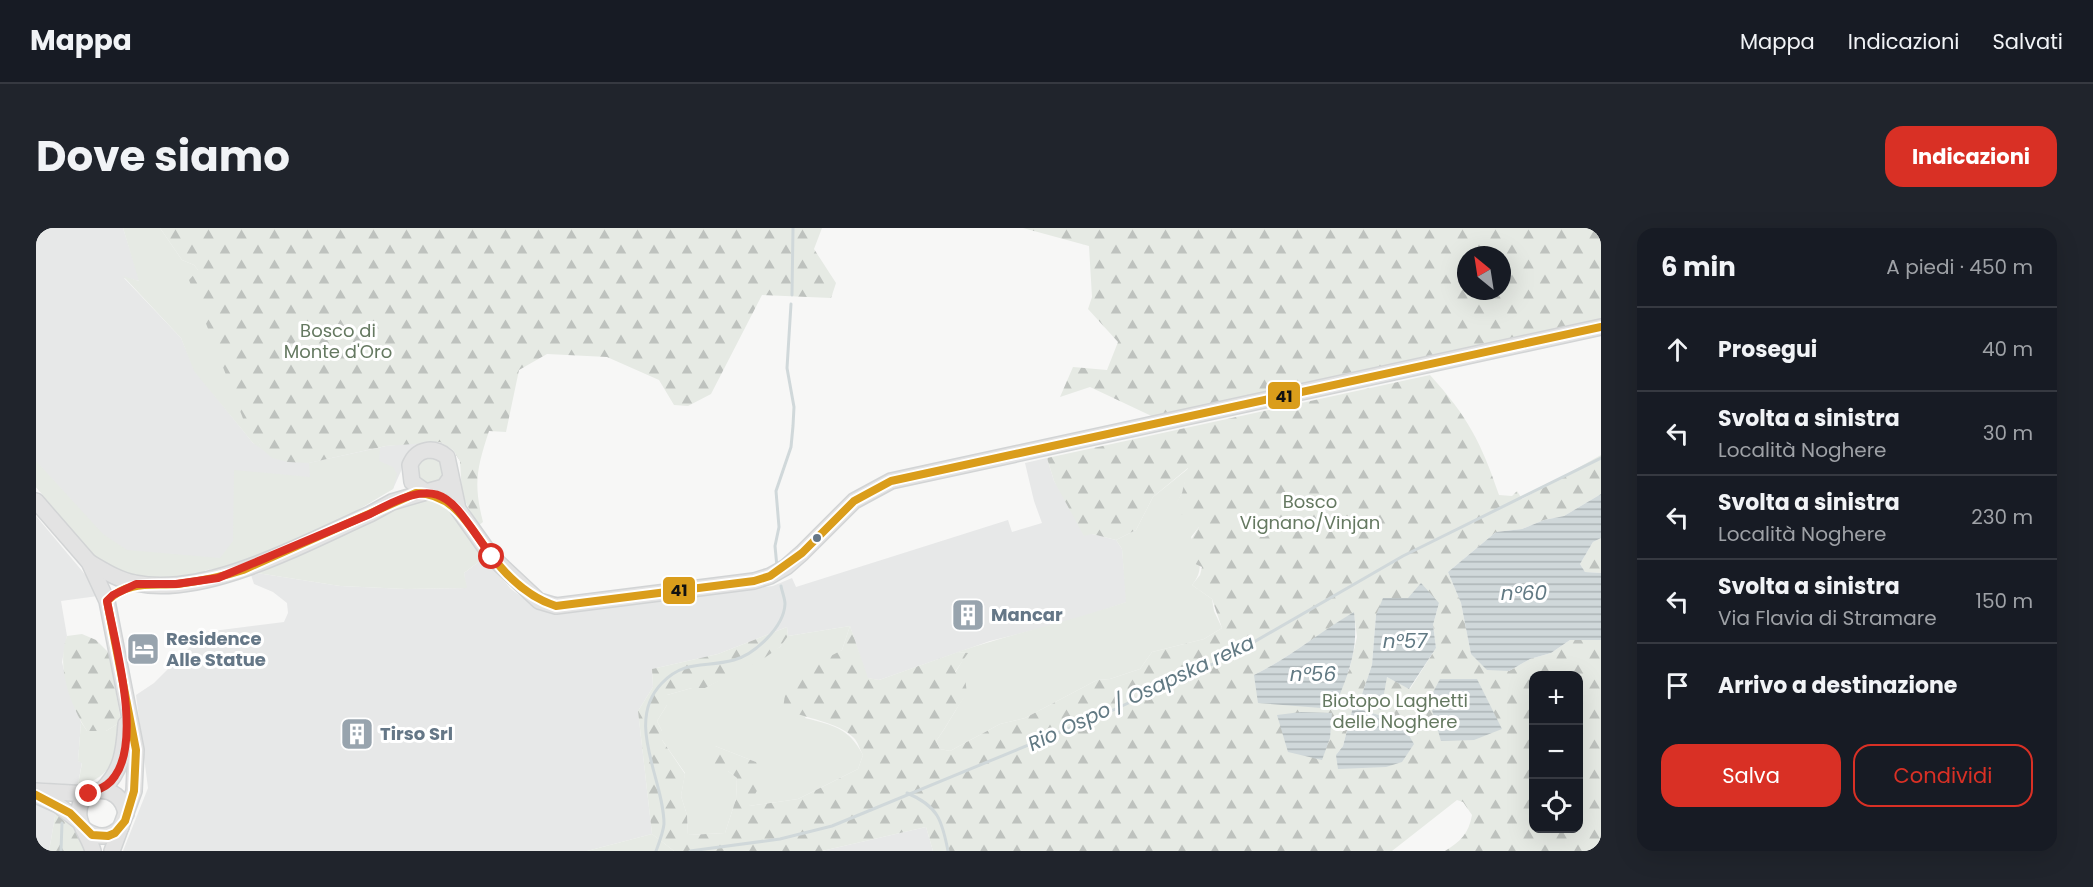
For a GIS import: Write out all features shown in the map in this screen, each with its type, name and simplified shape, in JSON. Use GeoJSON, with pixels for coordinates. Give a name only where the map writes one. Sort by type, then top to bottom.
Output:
{"type":"FeatureCollection","features":[{"type":"Feature","properties":{"kind":"main road"},"geometry":{"type":"LineString","coordinates":[[410,477],[416,487],[458,509],[505,572],[539,601],[556,606],[754,581],[786,567],[854,501],[891,481],[1601,327]]}},
{"type":"Feature","properties":{"kind":"main road"},"geometry":{"type":"LineString","coordinates":[[392,502],[403,491],[410,477],[412,459],[428,450],[435,450],[447,457],[452,470],[451,477],[458,509]]}},
{"type":"Feature","properties":{"kind":"main road"},"geometry":{"type":"LineString","coordinates":[[89,562],[136,584],[176,584],[218,578],[307,542],[392,502],[444,487],[451,477]]}},
{"type":"Feature","properties":{"kind":"main road"},"geometry":{"type":"LineString","coordinates":[[36,501],[89,562],[107,601],[136,750],[134,790],[112,851]]}},
{"type":"Feature","properties":{"kind":"main road"},"geometry":{"type":"LineString","coordinates":[[107,601],[113,595],[136,584]]}},
{"type":"Feature","properties":{"kind":"main road"},"geometry":{"type":"LineString","coordinates":[[93,851],[83,826],[80,807],[117,773],[124,754],[125,694]]}},
{"type":"Feature","properties":{"kind":"main road"},"geometry":{"type":"LineString","coordinates":[[36,793],[116,794],[121,799],[124,820],[115,833],[100,837],[58,805],[36,793]]}},
{"type":"Feature","properties":{"kind":"shaded area"},"geometry":{"type":"Polygon","coordinates":[[[36,228],[123,228],[140,281],[124,278],[181,338],[195,371],[253,443],[309,463],[386,446],[425,442],[404,457],[393,489],[219,573],[213,569],[205,570],[206,575],[174,579],[61,515],[36,487],[36,228]]]}},
{"type":"Feature","properties":{"kind":"shaded area"},"geometry":{"type":"Polygon","coordinates":[[[1047,458],[1054,481],[1092,534],[1116,540],[1122,549],[1127,602],[1073,620],[990,641],[879,680],[867,678],[850,626],[788,636],[787,627],[718,654],[652,669],[653,687],[638,711],[652,834],[587,851],[123,851],[148,788],[136,695],[154,683],[205,632],[284,622],[288,613],[287,603],[273,592],[254,584],[250,572],[340,586],[406,589],[466,588],[464,573],[484,558],[511,589],[538,609],[553,614],[773,586],[792,578],[796,587],[1008,520],[1012,532],[1042,523],[1025,463],[1047,458]]]}},
{"type":"Feature","properties":{"kind":"shaded area"},"geometry":{"type":"Polygon","coordinates":[[[36,516],[88,578],[98,596],[61,601],[67,636],[62,662],[69,691],[81,722],[78,761],[82,762],[78,785],[36,782],[36,516]]]}},
{"type":"Feature","properties":{"kind":"shaded area"},"geometry":{"type":"Polygon","coordinates":[[[36,803],[56,811],[49,851],[36,851],[36,803]]]}},
{"type":"Feature","properties":{"kind":"shaded area"},"geometry":{"type":"Polygon","coordinates":[[[926,827],[933,851],[822,851],[926,827]]]}},
{"type":"Feature","properties":{"kind":"green space"},"geometry":{"type":"Polygon","coordinates":[[[123,228],[160,228],[182,260],[194,265],[198,270],[232,385],[263,450],[253,443],[194,371],[181,338],[123,276],[139,281],[123,228]]]}},
{"type":"Feature","properties":{"kind":"green space","name":"Bosco di Monte d'Oro"},"geometry":{"type":"Polygon","coordinates":[[[160,228],[822,228],[814,249],[836,283],[831,298],[762,295],[711,394],[688,406],[674,405],[659,380],[607,357],[547,354],[519,370],[506,432],[489,431],[482,455],[477,486],[483,522],[478,526],[462,495],[460,461],[453,450],[440,442],[386,446],[309,463],[288,462],[272,458],[263,450],[244,421],[189,280],[198,270],[194,265],[182,260],[160,228]]]}},
{"type":"Feature","properties":{"kind":"green space"},"geometry":{"type":"Polygon","coordinates":[[[1023,228],[1601,228],[1601,320],[1160,420],[1090,387],[1060,397],[1073,367],[1107,370],[1118,342],[1088,309],[1092,297],[1089,246],[1023,228]]]}},
{"type":"Feature","properties":{"kind":"green space","name":"Bosco Vignano/Vinjan"},"geometry":{"type":"Polygon","coordinates":[[[1430,375],[1464,417],[1486,460],[1499,495],[1512,496],[1517,491],[1522,499],[1601,455],[1601,494],[1564,516],[1544,520],[1522,529],[1496,532],[1448,572],[1461,603],[1471,654],[1509,671],[1530,659],[1551,653],[1570,640],[1601,640],[1601,851],[1445,851],[1463,836],[1471,821],[1472,815],[1463,802],[1457,800],[1392,851],[933,851],[926,827],[822,851],[674,851],[652,834],[638,711],[653,687],[652,669],[718,654],[787,627],[788,636],[780,647],[763,659],[705,688],[692,688],[667,695],[667,705],[657,721],[662,731],[662,740],[685,774],[681,796],[687,815],[688,835],[725,833],[736,799],[737,778],[728,771],[716,770],[708,750],[715,746],[756,762],[763,779],[749,806],[798,799],[858,769],[863,755],[855,740],[848,733],[830,724],[783,709],[786,687],[804,670],[842,650],[850,626],[868,678],[879,680],[958,652],[968,653],[955,672],[965,677],[967,694],[936,741],[940,749],[950,751],[1000,724],[1025,718],[1097,680],[1110,679],[1140,669],[1152,652],[1204,639],[1222,628],[1212,599],[1192,585],[1200,575],[1202,567],[1191,562],[1186,548],[1199,527],[1199,513],[1180,515],[1172,510],[1182,493],[1188,468],[1153,497],[1136,530],[1116,540],[1092,534],[1084,536],[1054,481],[1047,458],[1430,375]],[[1408,598],[1376,615],[1372,665],[1359,703],[1387,677],[1410,689],[1436,648],[1433,625],[1439,603],[1408,598]],[[1354,613],[1280,661],[1254,675],[1276,704],[1302,704],[1349,671],[1357,637],[1354,613]],[[1477,679],[1462,680],[1441,741],[1477,679]],[[1353,707],[1343,746],[1336,755],[1401,722],[1353,707]]]}},
{"type":"Feature","properties":{"kind":"green space"},"geometry":{"type":"Polygon","coordinates":[[[380,448],[379,461],[393,467],[397,474],[393,489],[348,516],[219,573],[213,569],[205,570],[206,575],[174,579],[136,579],[96,559],[36,487],[36,461],[103,534],[127,550],[220,558],[233,541],[234,470],[310,477],[309,463],[380,448]]]}},
{"type":"Feature","properties":{"kind":"green space"},"geometry":{"type":"Polygon","coordinates":[[[430,458],[439,462],[443,471],[439,480],[430,484],[421,480],[417,471],[421,462],[430,458]]]}},
{"type":"Feature","properties":{"kind":"green space"},"geometry":{"type":"Polygon","coordinates":[[[1189,468],[1182,493],[1173,510],[1199,513],[1199,527],[1191,537],[1200,567],[1192,585],[1212,599],[1214,611],[1222,628],[1204,639],[1152,652],[1140,669],[1110,679],[1097,680],[1025,718],[1000,724],[950,751],[940,749],[936,741],[966,694],[955,673],[967,653],[958,652],[1126,602],[1122,549],[1116,540],[1136,530],[1153,497],[1189,468]]]}},
{"type":"Feature","properties":{"kind":"green space"},"geometry":{"type":"Polygon","coordinates":[[[437,500],[450,509],[484,558],[464,573],[467,588],[406,589],[340,586],[250,572],[412,502],[437,500]]]}},
{"type":"Feature","properties":{"kind":"green space"},"geometry":{"type":"Polygon","coordinates":[[[1601,538],[1601,573],[1585,572],[1580,564],[1593,542],[1601,538]]]}},
{"type":"Feature","properties":{"kind":"green space"},"geometry":{"type":"Polygon","coordinates":[[[850,626],[842,650],[835,655],[805,718],[846,733],[863,755],[858,769],[798,799],[749,806],[756,762],[715,746],[728,771],[737,778],[736,799],[725,833],[688,835],[687,815],[681,796],[685,773],[662,740],[662,731],[657,721],[667,705],[667,695],[692,688],[705,688],[780,647],[788,636],[850,626]]]}},
{"type":"Feature","properties":{"kind":"green space"},"geometry":{"type":"Polygon","coordinates":[[[82,634],[96,640],[109,653],[121,722],[106,731],[87,731],[66,685],[63,660],[67,636],[82,634]]]}},
{"type":"Feature","properties":{"kind":"green space"},"geometry":{"type":"Polygon","coordinates":[[[81,722],[87,731],[106,731],[121,722],[112,763],[99,777],[78,785],[82,763],[78,761],[81,722]]]}},
{"type":"Feature","properties":{"kind":"green space"},"geometry":{"type":"Polygon","coordinates":[[[56,811],[81,831],[87,851],[49,851],[56,811]]]}},
{"type":"Feature","properties":{"kind":"green space"},"geometry":{"type":"Polygon","coordinates":[[[652,834],[674,851],[587,851],[652,834]]]}},
{"type":"Feature","properties":{"kind":"water","name":"n°60"},"geometry":{"type":"Polygon","coordinates":[[[1601,494],[1601,538],[1593,542],[1580,564],[1585,572],[1601,573],[1601,640],[1570,640],[1551,653],[1530,659],[1509,671],[1487,670],[1471,654],[1461,603],[1448,572],[1496,532],[1522,529],[1544,520],[1564,516],[1601,494]]]}},
{"type":"Feature","properties":{"kind":"water","name":"n°57"},"geometry":{"type":"Polygon","coordinates":[[[1421,583],[1439,603],[1433,625],[1436,648],[1409,689],[1387,677],[1381,710],[1359,703],[1372,665],[1376,615],[1383,598],[1408,598],[1421,583]]]}},
{"type":"Feature","properties":{"kind":"water","name":"n°56"},"geometry":{"type":"Polygon","coordinates":[[[1354,612],[1354,651],[1334,709],[1258,703],[1254,675],[1280,661],[1354,612]]]}},
{"type":"Feature","properties":{"kind":"water"},"geometry":{"type":"Polygon","coordinates":[[[1440,679],[1477,679],[1502,729],[1474,740],[1441,741],[1429,700],[1440,679]]]}},
{"type":"Feature","properties":{"kind":"water"},"geometry":{"type":"Polygon","coordinates":[[[1353,707],[1401,722],[1414,744],[1402,762],[1386,767],[1338,769],[1336,755],[1343,746],[1353,707]]]}},
{"type":"Feature","properties":{"kind":"water"},"geometry":{"type":"Polygon","coordinates":[[[1301,712],[1332,713],[1330,738],[1322,760],[1288,752],[1277,715],[1301,712]]]}},
{"type":"Feature","properties":{"kind":"waterway"},"geometry":{"type":"LineString","coordinates":[[792,295],[793,228]]}},
{"type":"Feature","properties":{"kind":"waterway"},"geometry":{"type":"LineString","coordinates":[[777,567],[775,546],[779,527],[776,491],[791,447],[793,426],[794,407],[787,368],[791,304]]}},
{"type":"Feature","properties":{"kind":"waterway","name":"Rio Ospo / Osapska reka"},"geometry":{"type":"LineString","coordinates":[[690,851],[780,839],[832,826],[1111,711],[1228,657],[1403,556],[1601,458]]}},
{"type":"Feature","properties":{"kind":"waterway"},"geometry":{"type":"LineString","coordinates":[[656,851],[664,824],[646,733],[646,715],[651,698],[662,683],[679,670],[696,665],[734,660],[759,646],[780,622],[785,602],[781,586]]}},
{"type":"Feature","properties":{"kind":"waterway"},"geometry":{"type":"LineString","coordinates":[[907,793],[926,803],[937,815],[948,851]]}},
{"type":"Feature","properties":{"kind":"waterway"},"geometry":{"type":"LineString","coordinates":[[61,851],[62,823]]}},
{"type":"Feature","properties":{"kind":"transit line","name":"41"},"geometry":{"type":"LineString","coordinates":[[36,795],[70,813],[92,835],[108,836],[115,833],[125,821],[134,791],[136,750],[107,601],[115,594],[141,585],[187,583],[243,570],[416,493],[442,499],[452,506],[512,579],[536,597],[556,606],[754,581],[770,576],[802,553],[854,501],[891,481],[1601,327]]}},
{"type":"Feature","properties":{"kind":"place","name":"Mancar"},"geometry":{"type":"Point","coordinates":[968,615]}},
{"type":"Feature","properties":{"kind":"place","name":"Residence Alle Statue"},"geometry":{"type":"Point","coordinates":[143,649]}},
{"type":"Feature","properties":{"kind":"place","name":"Tirso Srl"},"geometry":{"type":"Point","coordinates":[357,734]}},
{"type":"Feature","properties":{"kind":"route"},"geometry":{"type":"LineString","coordinates":[[89,794],[102,790],[111,781],[117,773],[124,754],[125,694],[107,601],[121,590],[136,584],[176,584],[218,578],[243,570],[392,502],[426,492],[433,492],[458,509],[492,557]]}},
{"type":"Feature","properties":{"kind":"park label","name":"Biotopo Laghetti delle Noghere"},"geometry":{"type":"Point","coordinates":[1395,711]}}]}
